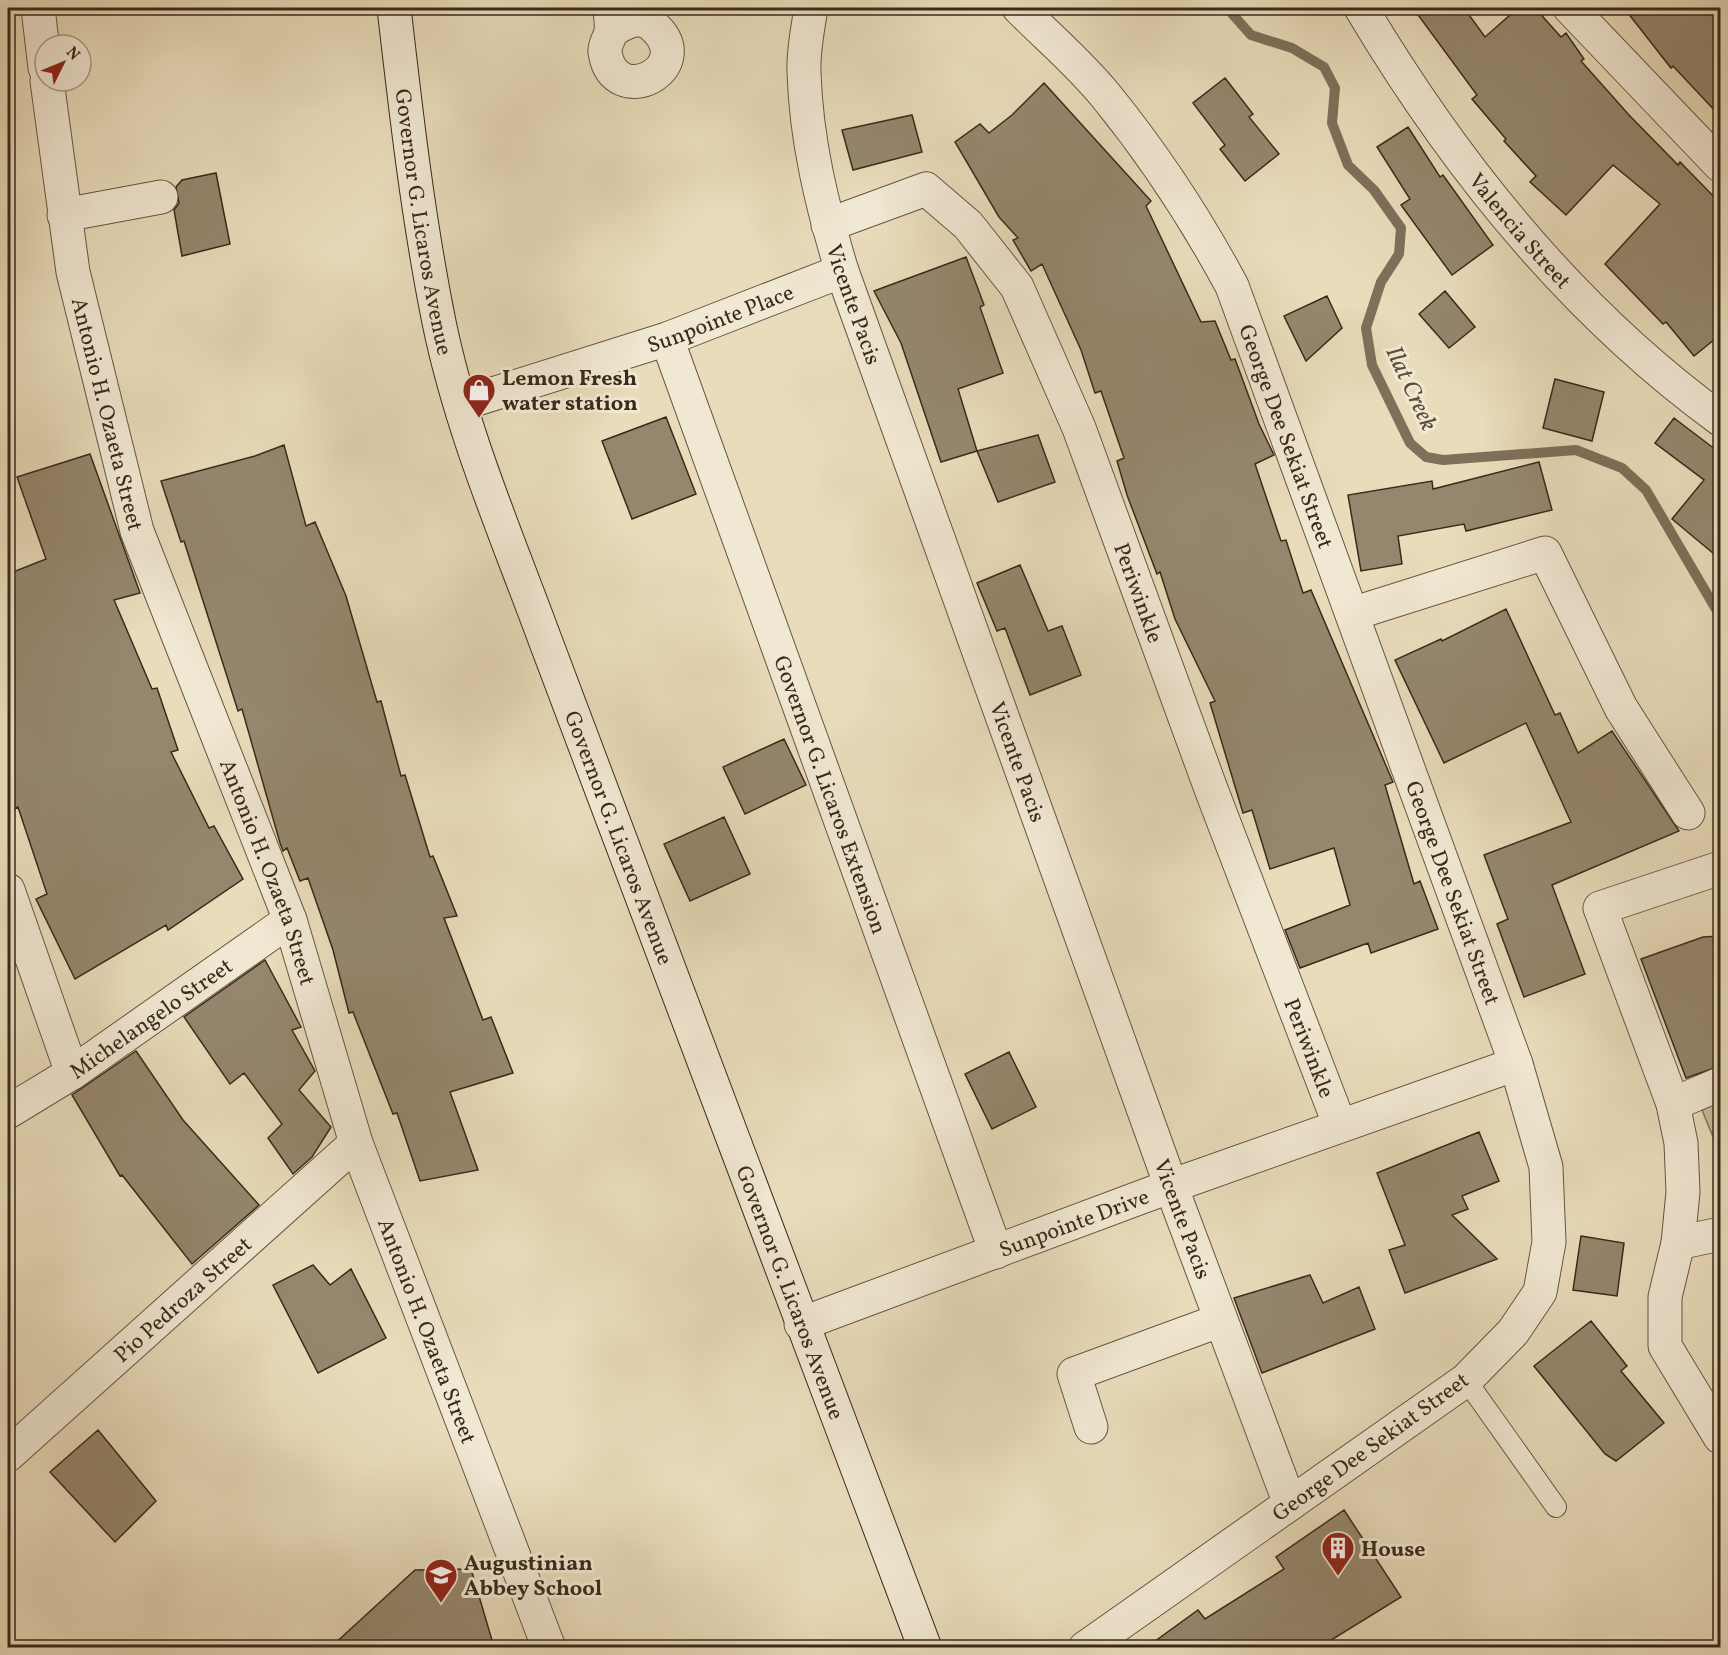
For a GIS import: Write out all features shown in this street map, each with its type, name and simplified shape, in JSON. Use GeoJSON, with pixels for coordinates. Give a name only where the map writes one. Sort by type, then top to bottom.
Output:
{"type":"FeatureCollection","features":[{"type":"Feature","properties":{"kind":"street"},"geometry":{"type":"LineString","coordinates":[[38,8],[41,33]]}},
{"type":"Feature","properties":{"kind":"street","name":"Governor G. Licaros Avenue"},"geometry":{"type":"LineString","coordinates":[[394,8],[411,158],[439,324],[461,404],[488,487],[801,1324],[925,1647]]}},
{"type":"Feature","properties":{"kind":"street","name":"Vicente Pacis"},"geometry":{"type":"LineString","coordinates":[[811,8],[804,69],[809,136],[828,225],[842,271],[1171,1186],[1290,1504]]}},
{"type":"Feature","properties":{"kind":"street","name":"George Dee Sekiat Street"},"geometry":{"type":"LineString","coordinates":[[1019,8],[1105,95],[1172,185],[1204,233],[1232,286],[1516,1064],[1546,1167],[1549,1242],[1540,1292],[1513,1332],[1467,1380],[1085,1647]]}},
{"type":"Feature","properties":{"kind":"street","name":"Valencia Street"},"geometry":{"type":"LineString","coordinates":[[1361,8],[1389,55],[1448,142],[1505,216],[1580,296],[1677,387],[1720,419]]}},
{"type":"Feature","properties":{"kind":"street"},"geometry":{"type":"LineString","coordinates":[[1570,8],[1720,165]]}},
{"type":"Feature","properties":{"kind":"street","name":"Antonio H. Ozaeta Street"},"geometry":{"type":"LineString","coordinates":[[49,93],[73,272],[137,531],[290,920],[356,1143],[549,1647]]}},
{"type":"Feature","properties":{"kind":"street","name":"Periwinkle"},"geometry":{"type":"LineString","coordinates":[[828,225],[926,189],[968,225],[1017,287],[1078,428],[1211,789],[1340,1126]]}},
{"type":"Feature","properties":{"kind":"street"},"geometry":{"type":"LineString","coordinates":[[64,215],[161,197]]}},
{"type":"Feature","properties":{"kind":"street","name":"Sunpointe Place"},"geometry":{"type":"LineString","coordinates":[[461,404],[667,339],[842,271]]}},
{"type":"Feature","properties":{"kind":"street","name":"Governor G. Licaros Extension"},"geometry":{"type":"LineString","coordinates":[[667,339],[996,1252]]}},
{"type":"Feature","properties":{"kind":"street"},"geometry":{"type":"LineString","coordinates":[[1352,614],[1545,554],[1622,708],[1688,813]]}},
{"type":"Feature","properties":{"kind":"street"},"geometry":{"type":"LineString","coordinates":[[1720,868],[1600,909],[1673,1104],[1681,1143],[1683,1182],[1678,1243],[1665,1297],[1665,1346],[1720,1437]]}},
{"type":"Feature","properties":{"kind":"street"},"geometry":{"type":"LineString","coordinates":[[8,890],[72,1073]]}},
{"type":"Feature","properties":{"kind":"street","name":"Michelangelo Street"},"geometry":{"type":"LineString","coordinates":[[8,1112],[72,1073],[290,920]]}},
{"type":"Feature","properties":{"kind":"street","name":"Sunpointe Drive"},"geometry":{"type":"LineString","coordinates":[[801,1324],[1171,1186],[1516,1064]]}},
{"type":"Feature","properties":{"kind":"street"},"geometry":{"type":"LineString","coordinates":[[1673,1104],[1720,1084]]}},
{"type":"Feature","properties":{"kind":"street","name":"Pio Pedroza Street"},"geometry":{"type":"LineString","coordinates":[[8,1455],[356,1143]]}},
{"type":"Feature","properties":{"kind":"street"},"geometry":{"type":"LineString","coordinates":[[1678,1243],[1720,1234]]}},
{"type":"Feature","properties":{"kind":"street"},"geometry":{"type":"LineString","coordinates":[[1091,1427],[1074,1374],[1221,1320]]}},
{"type":"Feature","properties":{"kind":"lane"},"geometry":{"type":"LineString","coordinates":[[1467,1380],[1556,1507]]}},
{"type":"Feature","properties":{"kind":"shaded area"},"geometry":{"type":"Polygon","coordinates":[[[1720,1102],[1720,1154],[1702,1110],[1720,1102]]]}},
{"type":"Feature","properties":{"kind":"building"},"geometry":{"type":"Polygon","coordinates":[[[1413,8],[1464,8],[1485,37],[1518,8],[1535,8],[1561,37],[1566,33],[1584,59],[1581,61],[1629,115],[1678,165],[1680,162],[1720,203],[1720,335],[1694,356],[1666,322],[1663,324],[1605,264],[1660,204],[1613,165],[1566,215],[1530,182],[1536,176],[1504,141],[1506,139],[1472,99],[1477,95],[1413,8]]]}},
{"type":"Feature","properties":{"kind":"building"},"geometry":{"type":"Polygon","coordinates":[[[1624,8],[1720,8],[1720,116],[1673,66],[1671,68],[1624,8]]]}},
{"type":"Feature","properties":{"kind":"building"},"geometry":{"type":"Polygon","coordinates":[[[1225,78],[1253,114],[1249,117],[1279,154],[1245,181],[1220,149],[1225,145],[1193,103],[1225,78]]]}},
{"type":"Feature","properties":{"kind":"building"},"geometry":{"type":"Polygon","coordinates":[[[1044,83],[1151,201],[1146,206],[1201,322],[1215,321],[1231,360],[1235,359],[1259,424],[1274,455],[1255,464],[1281,541],[1286,540],[1303,593],[1311,590],[1393,782],[1385,785],[1414,884],[1420,881],[1438,929],[1371,953],[1368,943],[1300,968],[1285,930],[1350,905],[1334,848],[1270,869],[1252,810],[1243,813],[1210,703],[1215,701],[1175,619],[1160,572],[1157,574],[1127,495],[1117,461],[1124,458],[1101,391],[1095,393],[1081,350],[1042,264],[1031,271],[1013,240],[1018,238],[999,217],[955,142],[980,124],[989,133],[1012,115],[1044,83]]]}},
{"type":"Feature","properties":{"kind":"building"},"geometry":{"type":"Polygon","coordinates":[[[912,115],[922,152],[853,170],[842,130],[912,115]]]}},
{"type":"Feature","properties":{"kind":"building"},"geometry":{"type":"Polygon","coordinates":[[[1408,127],[1440,177],[1443,175],[1493,245],[1452,275],[1401,205],[1410,199],[1377,147],[1408,127]]]}},
{"type":"Feature","properties":{"kind":"building"},"geometry":{"type":"Polygon","coordinates":[[[216,173],[230,244],[182,256],[174,210],[179,203],[176,187],[182,180],[216,173]]]}},
{"type":"Feature","properties":{"kind":"building"},"geometry":{"type":"Polygon","coordinates":[[[966,257],[984,305],[980,307],[1003,373],[958,389],[977,451],[941,462],[901,343],[874,291],[966,257]]]}},
{"type":"Feature","properties":{"kind":"building"},"geometry":{"type":"Polygon","coordinates":[[[1445,291],[1475,327],[1449,348],[1419,314],[1445,291]]]}},
{"type":"Feature","properties":{"kind":"building"},"geometry":{"type":"Polygon","coordinates":[[[1327,296],[1342,328],[1306,361],[1284,316],[1327,296]]]}},
{"type":"Feature","properties":{"kind":"building"},"geometry":{"type":"Polygon","coordinates":[[[1555,379],[1604,392],[1592,441],[1543,428],[1555,379]]]}},
{"type":"Feature","properties":{"kind":"building"},"geometry":{"type":"Polygon","coordinates":[[[666,417],[696,494],[632,519],[602,441],[666,417]]]}},
{"type":"Feature","properties":{"kind":"building"},"geometry":{"type":"Polygon","coordinates":[[[1674,418],[1720,453],[1720,559],[1672,519],[1704,480],[1655,443],[1674,418]]]}},
{"type":"Feature","properties":{"kind":"building"},"geometry":{"type":"Polygon","coordinates":[[[1038,435],[1055,482],[998,502],[977,451],[1038,435]]]}},
{"type":"Feature","properties":{"kind":"building"},"geometry":{"type":"Polygon","coordinates":[[[284,445],[306,526],[315,522],[346,596],[377,702],[381,701],[401,776],[405,775],[430,857],[433,856],[457,916],[444,918],[483,1020],[491,1017],[513,1073],[450,1092],[478,1170],[420,1181],[397,1113],[393,1114],[353,1012],[349,1013],[333,950],[308,878],[300,881],[287,848],[283,851],[280,843],[242,709],[238,711],[184,541],[181,542],[161,481],[255,456],[284,445]]]}},
{"type":"Feature","properties":{"kind":"building"},"geometry":{"type":"Polygon","coordinates":[[[90,454],[140,593],[114,600],[152,689],[157,688],[178,750],[171,752],[209,828],[214,826],[243,879],[168,930],[166,925],[75,979],[36,899],[47,894],[18,807],[8,811],[8,574],[46,559],[17,477],[90,454]]]}},
{"type":"Feature","properties":{"kind":"building"},"geometry":{"type":"Polygon","coordinates":[[[1539,462],[1552,510],[1466,531],[1464,524],[1398,536],[1402,564],[1361,571],[1348,495],[1432,481],[1433,489],[1539,462]]]}},
{"type":"Feature","properties":{"kind":"building"},"geometry":{"type":"Polygon","coordinates":[[[1020,565],[1048,631],[1062,626],[1081,675],[1030,695],[1005,628],[997,631],[977,583],[1020,565]]]}},
{"type":"Feature","properties":{"kind":"building"},"geometry":{"type":"Polygon","coordinates":[[[1506,609],[1555,715],[1560,713],[1578,753],[1612,731],[1679,831],[1552,885],[1585,974],[1524,997],[1497,924],[1508,919],[1484,855],[1571,822],[1526,723],[1444,763],[1395,660],[1441,639],[1442,641],[1506,609]]]}},
{"type":"Feature","properties":{"kind":"building"},"geometry":{"type":"Polygon","coordinates":[[[784,739],[806,785],[745,814],[723,767],[784,739]]]}},
{"type":"Feature","properties":{"kind":"building"},"geometry":{"type":"Polygon","coordinates":[[[724,817],[750,874],[690,901],[664,844],[724,817]]]}},
{"type":"Feature","properties":{"kind":"building"},"geometry":{"type":"Polygon","coordinates":[[[1720,936],[1720,1066],[1686,1078],[1641,959],[1703,937],[1720,936]]]}},
{"type":"Feature","properties":{"kind":"building"},"geometry":{"type":"Polygon","coordinates":[[[265,960],[301,1027],[292,1030],[315,1071],[299,1090],[331,1127],[312,1157],[293,1174],[268,1138],[282,1124],[244,1073],[230,1084],[184,1017],[265,960]]]}},
{"type":"Feature","properties":{"kind":"building"},"geometry":{"type":"Polygon","coordinates":[[[136,1051],[183,1120],[259,1205],[192,1264],[122,1175],[120,1176],[72,1095],[136,1051]]]}},
{"type":"Feature","properties":{"kind":"building"},"geometry":{"type":"Polygon","coordinates":[[[1009,1052],[1036,1107],[992,1129],[965,1074],[1009,1052]]]}},
{"type":"Feature","properties":{"kind":"building"},"geometry":{"type":"Polygon","coordinates":[[[1479,1132],[1499,1181],[1462,1196],[1468,1209],[1452,1215],[1497,1259],[1405,1293],[1389,1250],[1405,1245],[1377,1173],[1479,1132]]]}},
{"type":"Feature","properties":{"kind":"building"},"geometry":{"type":"Polygon","coordinates":[[[1581,1236],[1624,1243],[1617,1296],[1573,1290],[1581,1236]]]}},
{"type":"Feature","properties":{"kind":"building"},"geometry":{"type":"Polygon","coordinates":[[[313,1265],[330,1285],[351,1269],[386,1338],[318,1373],[273,1285],[313,1265]]]}},
{"type":"Feature","properties":{"kind":"building"},"geometry":{"type":"Polygon","coordinates":[[[1310,1275],[1323,1303],[1359,1287],[1375,1329],[1262,1373],[1234,1298],[1310,1275]]]}},
{"type":"Feature","properties":{"kind":"building"},"geometry":{"type":"Polygon","coordinates":[[[1591,1321],[1627,1366],[1621,1371],[1664,1423],[1616,1461],[1605,1454],[1534,1366],[1591,1321]]]}},
{"type":"Feature","properties":{"kind":"building"},"geometry":{"type":"Polygon","coordinates":[[[98,1430],[156,1501],[115,1542],[50,1472],[98,1430]]]}},
{"type":"Feature","properties":{"kind":"building"},"geometry":{"type":"Polygon","coordinates":[[[1344,1510],[1401,1597],[1320,1647],[1147,1647],[1198,1610],[1205,1619],[1284,1569],[1276,1557],[1344,1510]]]}},
{"type":"Feature","properties":{"kind":"building","name":"Augustinian Abbey School"},"geometry":{"type":"Polygon","coordinates":[[[471,1569],[494,1647],[331,1647],[415,1570],[471,1569]]]}},
{"type":"Feature","properties":{"kind":"waterway","name":"Ilat Creek"},"geometry":{"type":"LineString","coordinates":[[1227,8],[1251,35],[1292,48],[1324,67],[1335,88],[1332,123],[1348,165],[1374,190],[1401,228],[1399,254],[1381,282],[1366,328],[1372,365],[1410,443],[1426,457],[1443,460],[1576,450],[1622,468],[1646,490],[1720,616]]}},
{"type":"Feature","properties":{"kind":"place","name":"Lemon Fresh water station"},"geometry":{"type":"Point","coordinates":[479,419]}},
{"type":"Feature","properties":{"kind":"place","name":"House"},"geometry":{"type":"Point","coordinates":[1338,1577]}},
{"type":"Feature","properties":{"kind":"place","name":"Augustinian Abbey School"},"geometry":{"type":"Point","coordinates":[441,1604]}}]}
